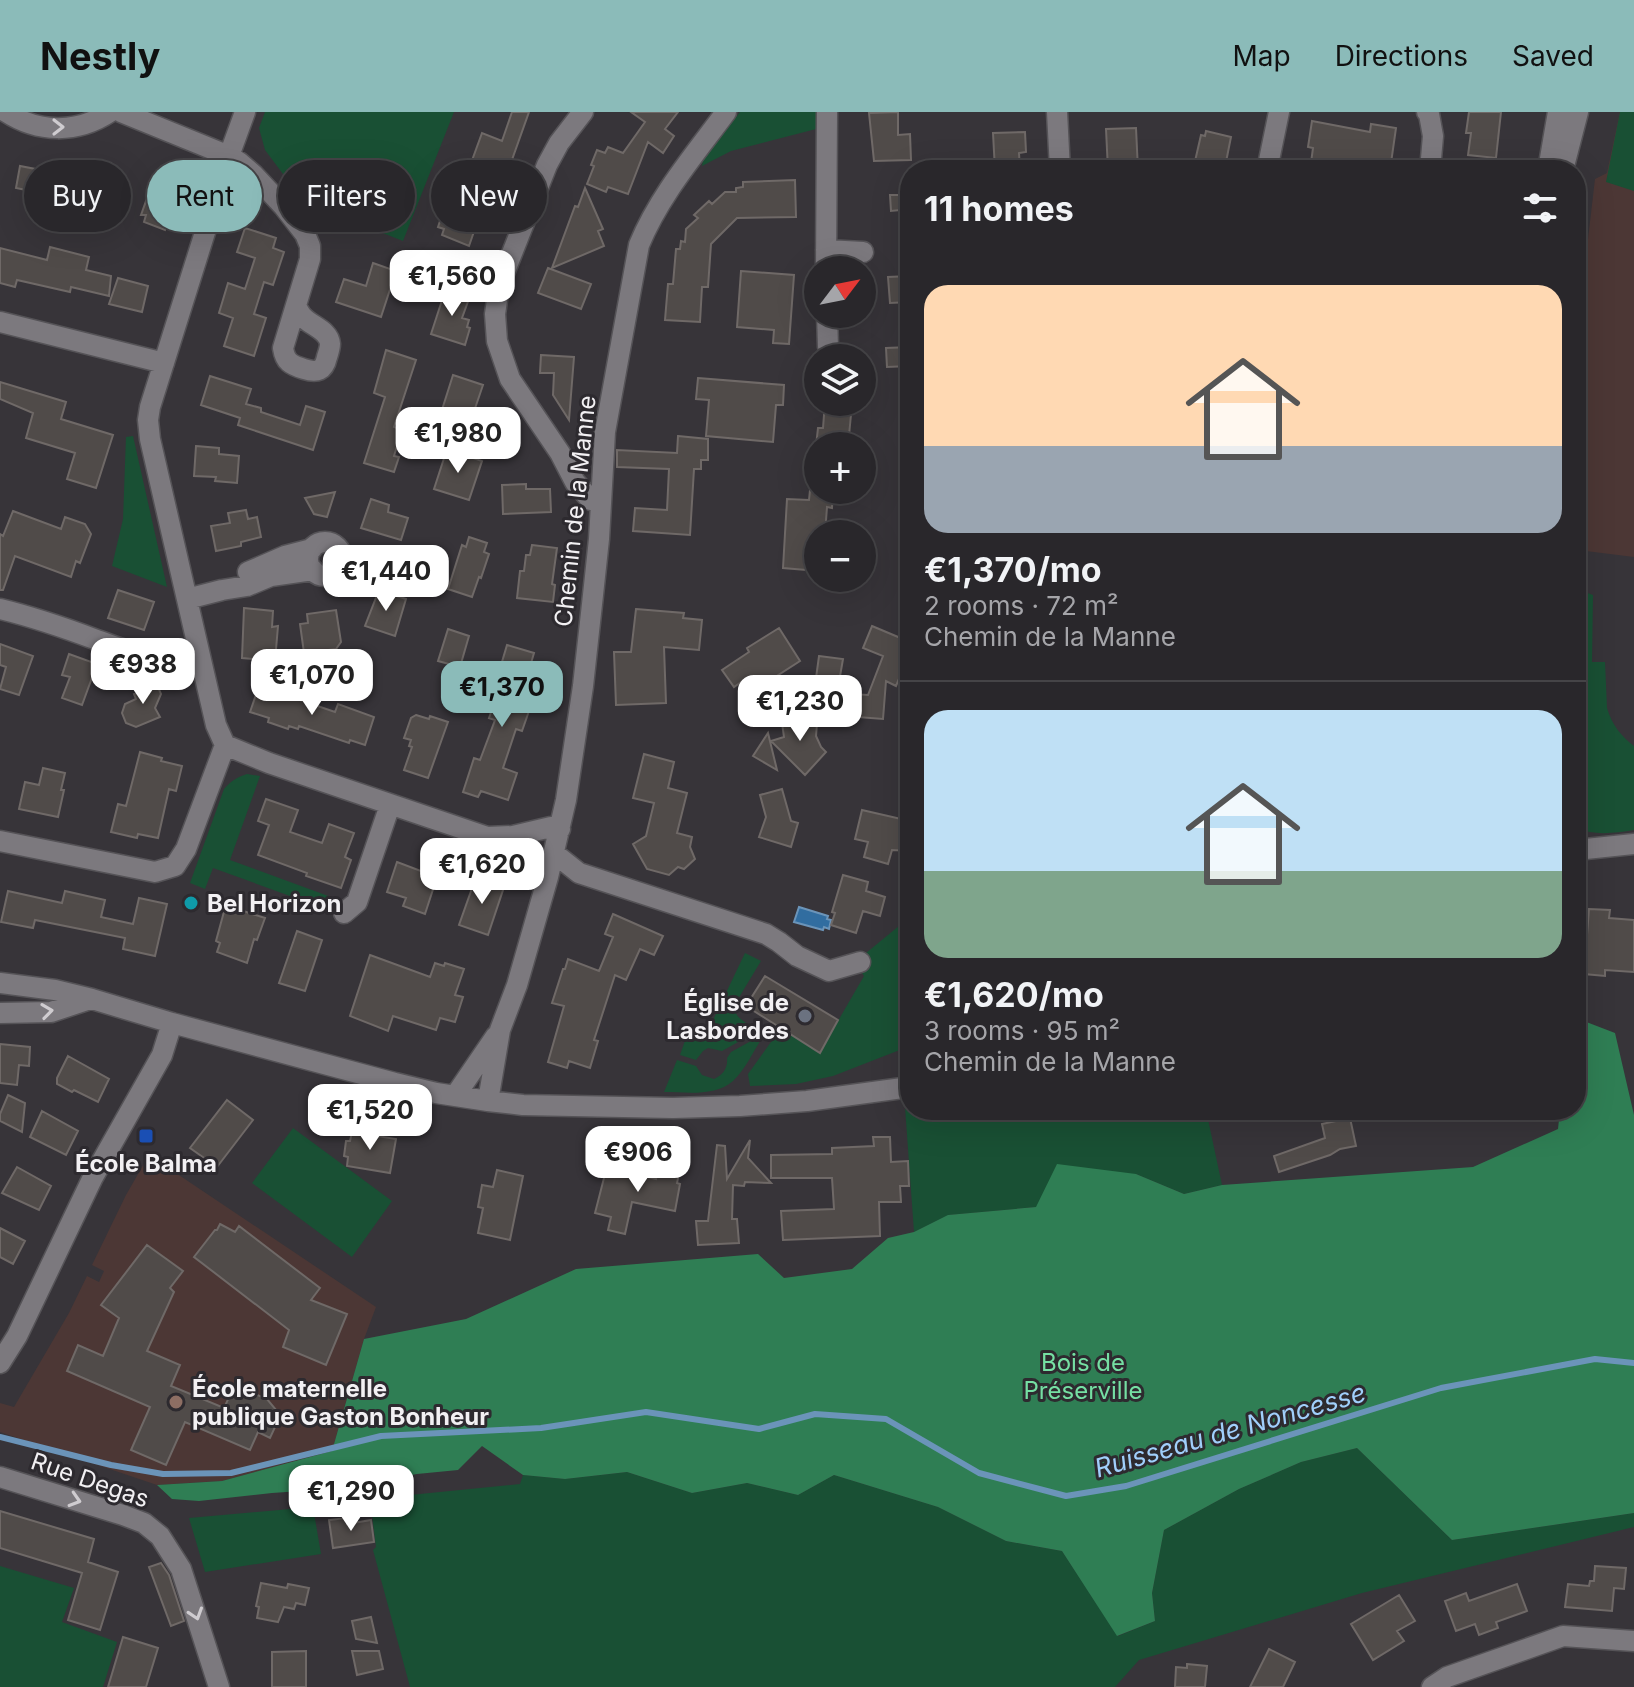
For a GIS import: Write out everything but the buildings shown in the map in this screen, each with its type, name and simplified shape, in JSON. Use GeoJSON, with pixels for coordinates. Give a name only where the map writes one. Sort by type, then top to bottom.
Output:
{"type":"FeatureCollection","features":[{"type":"Feature","properties":{"kind":"street"},"geometry":{"type":"LineString","coordinates":[[6,112],[26,123],[53,128],[86,124],[110,112]]}},
{"type":"Feature","properties":{"kind":"street"},"geometry":{"type":"LineString","coordinates":[[121,112],[229,156],[254,175],[284,207],[305,234],[310,246],[310,259],[296,306]]}},
{"type":"Feature","properties":{"kind":"street"},"geometry":{"type":"LineString","coordinates":[[245,112],[148,420],[216,725],[225,745],[269,763],[487,837],[539,874],[548,877]]}},
{"type":"Feature","properties":{"kind":"street"},"geometry":{"type":"LineString","coordinates":[[583,112],[559,143],[547,165],[499,286],[495,314],[497,341],[510,379],[560,453],[575,482],[591,500],[601,502]]}},
{"type":"Feature","properties":{"kind":"street","name":"Chemin de la Manne"},"geometry":{"type":"LineString","coordinates":[[488,1101],[500,1030],[517,985],[555,854],[566,800],[583,686],[599,539],[605,432],[639,245],[660,202],[726,112]]}},
{"type":"Feature","properties":{"kind":"street"},"geometry":{"type":"LineString","coordinates":[[826,256],[827,112]]}},
{"type":"Feature","properties":{"kind":"street"},"geometry":{"type":"LineString","coordinates":[[1057,112],[1059,160]]}},
{"type":"Feature","properties":{"kind":"street"},"geometry":{"type":"LineString","coordinates":[[1269,160],[1279,112]]}},
{"type":"Feature","properties":{"kind":"street"},"geometry":{"type":"LineString","coordinates":[[1427,112],[1433,136],[1431,160]]}},
{"type":"Feature","properties":{"kind":"street"},"geometry":{"type":"LineString","coordinates":[[1550,160],[1558,112]]}},
{"type":"Feature","properties":{"kind":"street"},"geometry":{"type":"LineString","coordinates":[[1566,160],[1578,112]]}},
{"type":"Feature","properties":{"kind":"street"},"geometry":{"type":"LineString","coordinates":[[844,256],[863,252]]}},
{"type":"Feature","properties":{"kind":"street"},"geometry":{"type":"LineString","coordinates":[[0,322],[164,363]]}},
{"type":"Feature","properties":{"kind":"street"},"geometry":{"type":"LineString","coordinates":[[560,453],[586,463],[602,465]]}},
{"type":"Feature","properties":{"kind":"street"},"geometry":{"type":"LineString","coordinates":[[187,599],[222,590],[241,575],[285,556],[312,559]]}},
{"type":"Feature","properties":{"kind":"street"},"geometry":{"type":"LineString","coordinates":[[0,609],[27,615],[153,660],[201,660]]}},
{"type":"Feature","properties":{"kind":"street"},"geometry":{"type":"LineString","coordinates":[[0,841],[155,872],[175,866],[186,849],[225,745]]}},
{"type":"Feature","properties":{"kind":"street"},"geometry":{"type":"LineString","coordinates":[[344,913],[357,902],[390,805]]}},
{"type":"Feature","properties":{"kind":"street"},"geometry":{"type":"LineString","coordinates":[[487,837],[513,836],[551,827],[560,829]]}},
{"type":"Feature","properties":{"kind":"street"},"geometry":{"type":"LineString","coordinates":[[1586,850],[1634,844]]}},
{"type":"Feature","properties":{"kind":"street"},"geometry":{"type":"LineString","coordinates":[[555,854],[579,873],[766,934],[797,956],[829,971],[860,962]]}},
{"type":"Feature","properties":{"kind":"street"},"geometry":{"type":"LineString","coordinates":[[0,983],[55,990],[395,1083],[488,1101],[523,1105],[673,1108],[740,1106],[900,1088]]}},
{"type":"Feature","properties":{"kind":"street"},"geometry":{"type":"LineString","coordinates":[[0,1013],[51,1012],[92,999]]}},
{"type":"Feature","properties":{"kind":"street"},"geometry":{"type":"LineString","coordinates":[[0,1363],[17,1336],[93,1177],[162,1055],[172,1023]]}},
{"type":"Feature","properties":{"kind":"street","name":"Chemin de la Manne"},"geometry":{"type":"LineString","coordinates":[[455,1096],[500,1030]]}},
{"type":"Feature","properties":{"kind":"street","name":"Rue Degas"},"geometry":{"type":"LineString","coordinates":[[0,1477],[123,1515],[144,1523],[160,1536],[181,1569],[219,1687]]}},
{"type":"Feature","properties":{"kind":"street"},"geometry":{"type":"LineString","coordinates":[[1432,1687],[1447,1677],[1563,1636],[1634,1641]]}},
{"type":"Feature","properties":{"kind":"shaded area"},"geometry":{"type":"Polygon","coordinates":[[[1620,112],[1634,112],[1634,557],[1586,551],[1586,256],[1595,179],[1607,173],[1620,112]]]}},
{"type":"Feature","properties":{"kind":"shaded area"},"geometry":{"type":"Polygon","coordinates":[[[149,1155],[376,1307],[332,1451],[222,1481],[157,1485],[0,1432],[0,1403],[14,1407],[87,1276],[99,1282],[104,1271],[92,1265],[149,1155]]]}},
{"type":"Feature","properties":{"kind":"green space"},"geometry":{"type":"Polygon","coordinates":[[[265,112],[454,112],[435,160],[431,160],[431,170],[415,211],[415,160],[278,160],[278,167],[265,150],[259,128],[265,112]]]}},
{"type":"Feature","properties":{"kind":"green space"},"geometry":{"type":"Polygon","coordinates":[[[740,112],[818,112],[820,128],[731,151],[702,166],[703,160],[740,112]]]}},
{"type":"Feature","properties":{"kind":"green space"},"geometry":{"type":"Polygon","coordinates":[[[1620,112],[1634,112],[1634,191],[1606,182],[1620,112]]]}},
{"type":"Feature","properties":{"kind":"green space"},"geometry":{"type":"Polygon","coordinates":[[[380,232],[407,232],[403,241],[380,232]]]}},
{"type":"Feature","properties":{"kind":"green space"},"geometry":{"type":"Polygon","coordinates":[[[133,436],[167,587],[112,566],[123,519],[126,437],[133,436]]]}},
{"type":"Feature","properties":{"kind":"green space"},"geometry":{"type":"Polygon","coordinates":[[[1586,592],[1593,595],[1592,662],[1605,662],[1609,714],[1618,730],[1634,746],[1634,830],[1586,831],[1586,592]]]}},
{"type":"Feature","properties":{"kind":"green space"},"geometry":{"type":"Polygon","coordinates":[[[247,774],[260,776],[230,860],[331,897],[326,909],[213,868],[205,889],[190,883],[224,789],[247,774]]]}},
{"type":"Feature","properties":{"kind":"green space"},"geometry":{"type":"Polygon","coordinates":[[[900,925],[900,1050],[833,1076],[796,1084],[750,1086],[748,1074],[781,1028],[820,1052],[864,976],[859,968],[863,952],[866,953],[900,925]]]}},
{"type":"Feature","properties":{"kind":"green space"},"geometry":{"type":"Polygon","coordinates":[[[745,953],[761,961],[735,1004],[735,1010],[756,1032],[722,1051],[708,1048],[696,1060],[680,1055],[688,1032],[703,1029],[714,1018],[745,953]]]}},
{"type":"Feature","properties":{"kind":"green space","name":"Bois de Préserville"},"geometry":{"type":"Polygon","coordinates":[[[1586,1022],[1615,1033],[1634,1115],[1634,1513],[1452,1540],[1357,1448],[1301,1462],[1239,1489],[1164,1530],[1152,1593],[1155,1621],[1117,1636],[1062,1551],[1006,1541],[938,1507],[834,1475],[798,1495],[747,1483],[692,1493],[627,1472],[565,1479],[523,1475],[482,1446],[458,1470],[417,1474],[345,1488],[199,1501],[172,1499],[157,1485],[222,1481],[332,1451],[364,1339],[466,1319],[576,1269],[758,1254],[784,1278],[852,1269],[888,1238],[914,1232],[948,1215],[1036,1207],[1057,1164],[1136,1174],[1184,1194],[1222,1185],[1473,1167],[1558,1129],[1559,1120],[1586,1120],[1586,1022]]]}},
{"type":"Feature","properties":{"kind":"green space"},"geometry":{"type":"Polygon","coordinates":[[[760,1036],[762,1038],[745,1066],[726,1086],[700,1092],[664,1092],[677,1060],[696,1066],[702,1075],[714,1079],[724,1071],[731,1052],[760,1036]]]}},
{"type":"Feature","properties":{"kind":"green space"},"geometry":{"type":"Polygon","coordinates":[[[906,1120],[1208,1120],[1222,1185],[1184,1194],[1136,1174],[1036,1207],[949,1215],[914,1232],[906,1120]]]}},
{"type":"Feature","properties":{"kind":"green space"},"geometry":{"type":"Polygon","coordinates":[[[293,1128],[392,1201],[352,1257],[252,1183],[293,1128]]]}},
{"type":"Feature","properties":{"kind":"green space"},"geometry":{"type":"Polygon","coordinates":[[[1357,1448],[1452,1540],[1634,1513],[1634,1527],[1362,1593],[1139,1660],[1115,1687],[410,1687],[373,1550],[376,1547],[370,1499],[520,1484],[523,1475],[565,1479],[627,1472],[692,1493],[747,1483],[798,1495],[834,1475],[938,1507],[1006,1541],[1062,1551],[1118,1636],[1155,1621],[1152,1593],[1164,1530],[1239,1489],[1301,1462],[1357,1448]]]}},
{"type":"Feature","properties":{"kind":"green space"},"geometry":{"type":"Polygon","coordinates":[[[313,1507],[321,1554],[205,1572],[189,1518],[313,1507]]]}},
{"type":"Feature","properties":{"kind":"green space"},"geometry":{"type":"Polygon","coordinates":[[[0,1566],[74,1588],[62,1622],[117,1642],[103,1687],[0,1687],[0,1566]]]}},
{"type":"Feature","properties":{"kind":"water"},"geometry":{"type":"Polygon","coordinates":[[[799,907],[828,916],[827,919],[831,920],[829,929],[794,922],[799,907]]]}},
{"type":"Feature","properties":{"kind":"waterway","name":"Ruisseau de Noncesse"},"geometry":{"type":"LineString","coordinates":[[0,1437],[111,1465],[163,1474],[231,1473],[381,1436],[541,1428],[646,1412],[759,1429],[815,1414],[886,1419],[979,1473],[1066,1496],[1126,1486],[1441,1388],[1595,1359],[1634,1363]]}},
{"type":"Feature","properties":{"kind":"place","name":"Bel Horizon"},"geometry":{"type":"Point","coordinates":[191,903]}},
{"type":"Feature","properties":{"kind":"place","name":"Église de Lasbordes"},"geometry":{"type":"Point","coordinates":[805,1016]}},
{"type":"Feature","properties":{"kind":"place","name":"École Balma"},"geometry":{"type":"Point","coordinates":[146,1136]}},
{"type":"Feature","properties":{"kind":"place","name":"École maternelle publique Gaston Bonheur"},"geometry":{"type":"Point","coordinates":[176,1402]}}]}
